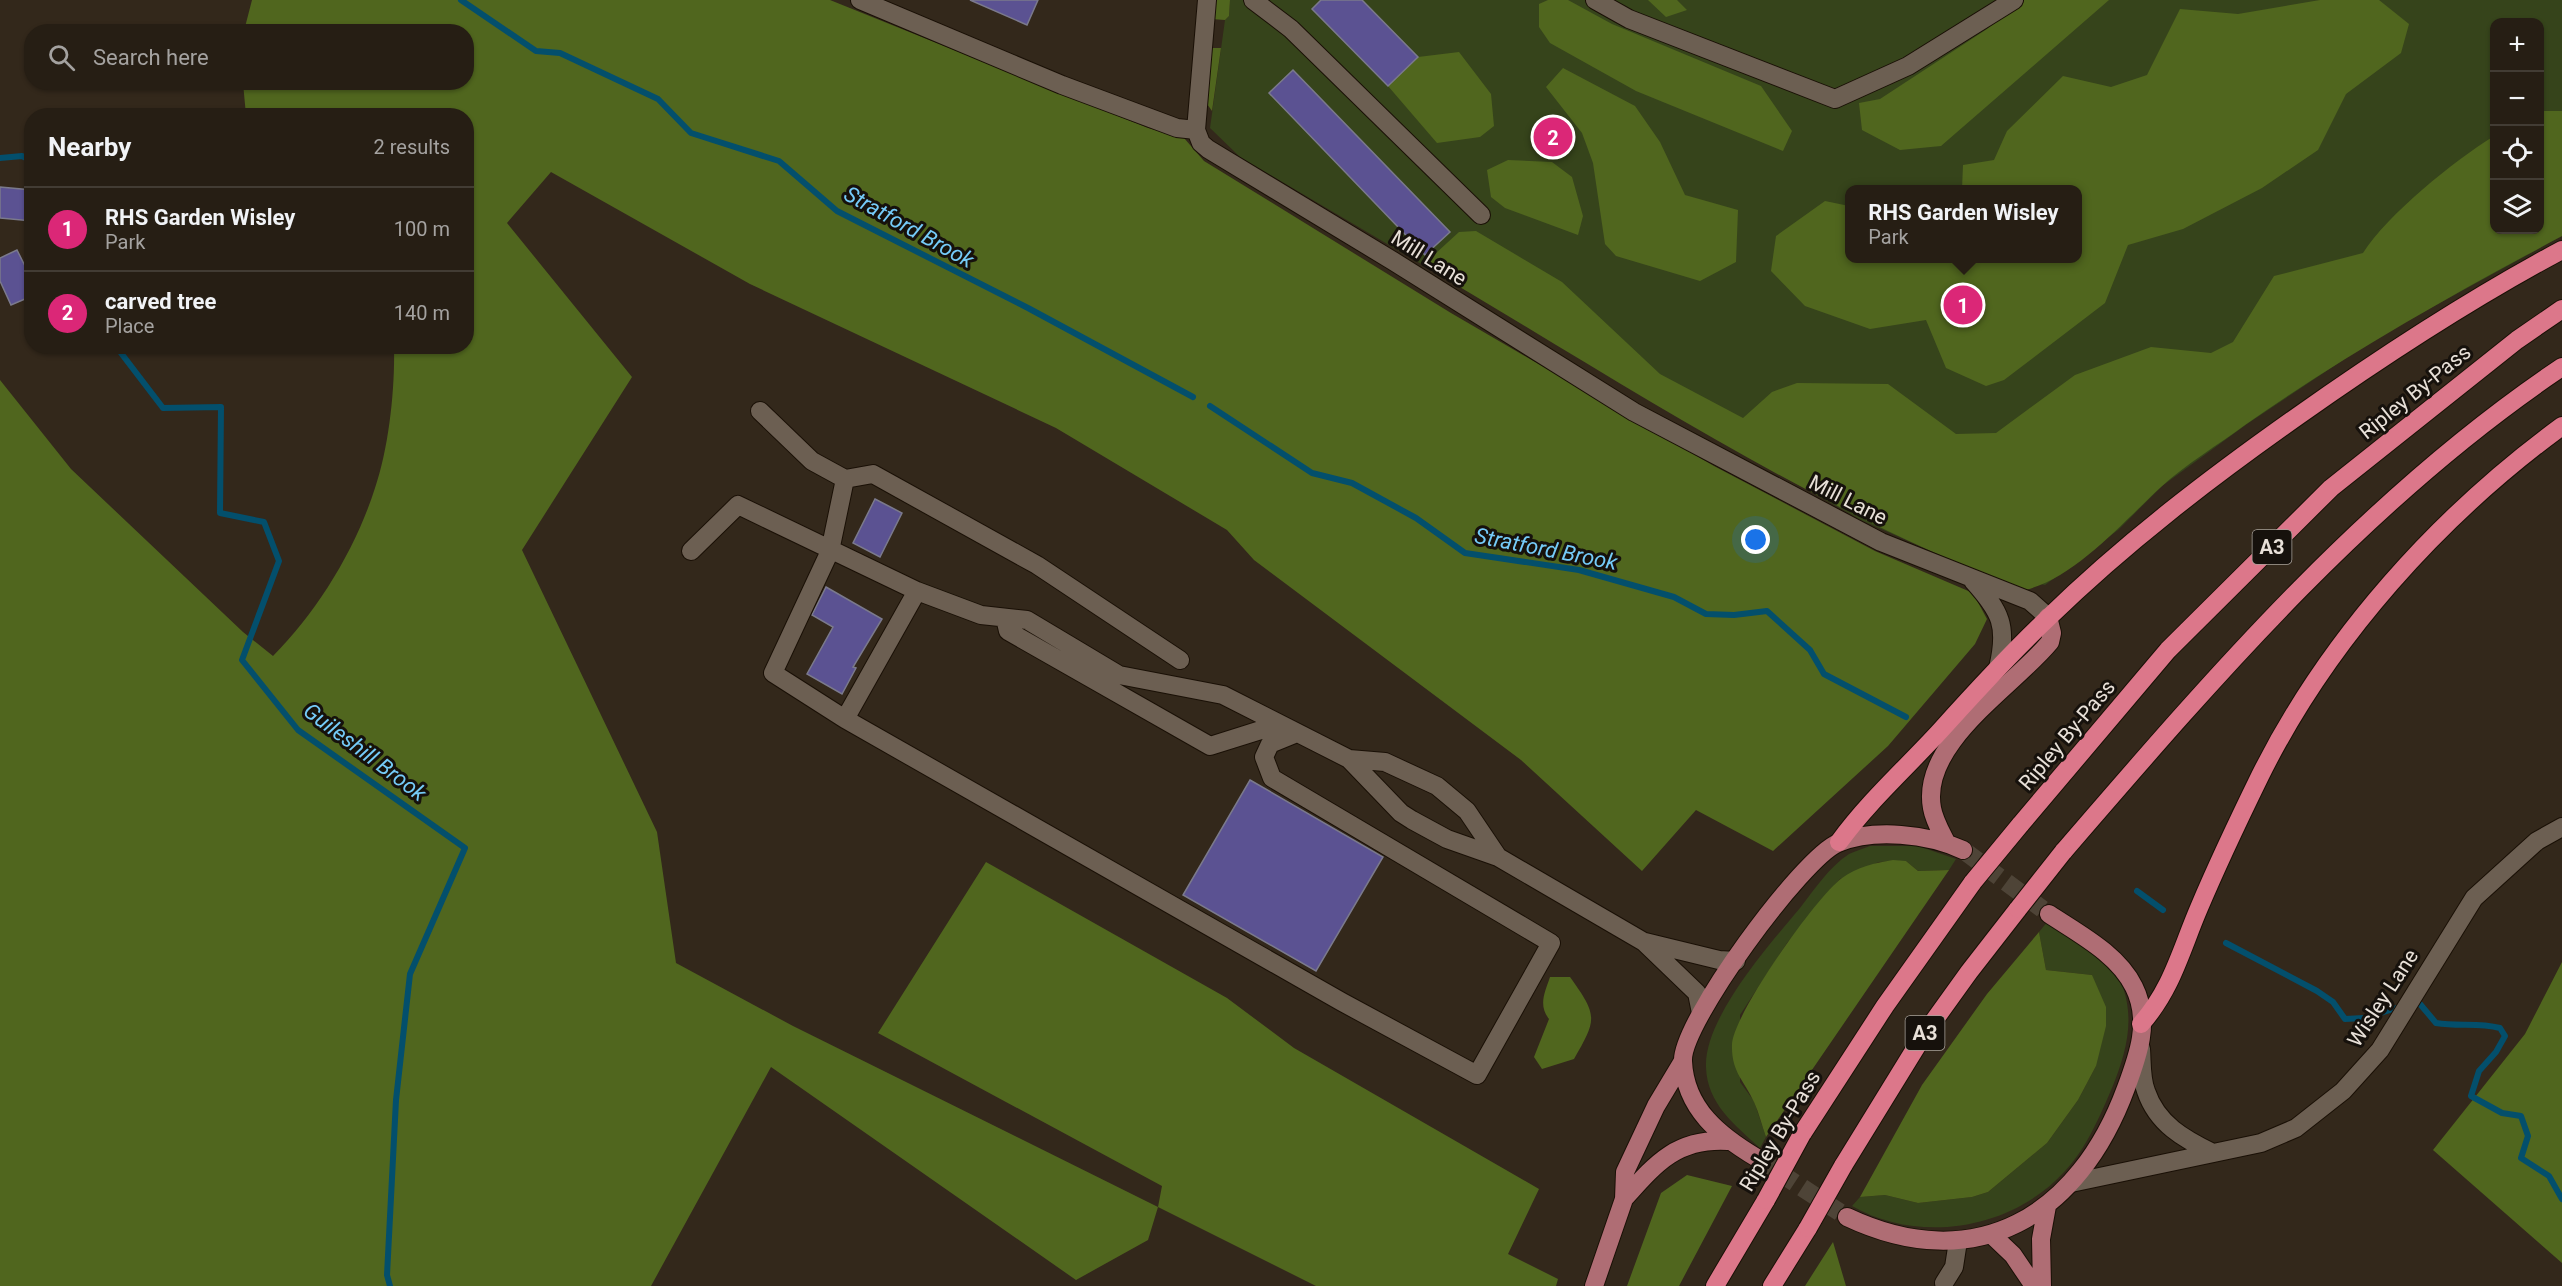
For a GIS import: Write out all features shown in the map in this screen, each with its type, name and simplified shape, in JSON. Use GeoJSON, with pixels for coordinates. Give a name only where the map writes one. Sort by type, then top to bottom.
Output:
{"type":"FeatureCollection","features":[{"type":"Feature","properties":{"kind":"highway"},"geometry":{"type":"LineString","coordinates":[[1839,843],[1859,814],[1897,777],[2048,617],[2144,532],[2236,459],[2377,360],[2520,272],[2562,250]]}},
{"type":"Feature","properties":{"kind":"highway","name":"Ripley By-Pass"},"geometry":{"type":"LineString","coordinates":[[1715,1286],[1802,1134],[1885,1006],[1973,882],[2168,650],[2331,488],[2517,340],[2562,309]]}},
{"type":"Feature","properties":{"kind":"highway","name":"A3"},"geometry":{"type":"LineString","coordinates":[[1772,1286],[1923,1036],[1968,972],[2063,852],[2203,690],[2368,521],[2451,450],[2562,367]]}},
{"type":"Feature","properties":{"kind":"highway"},"geometry":{"type":"LineString","coordinates":[[2141,1024],[2159,1004],[2199,908],[2261,775],[2313,686],[2368,611],[2412,559],[2514,461],[2562,426]]}},
{"type":"Feature","properties":{"kind":"main road"},"geometry":{"type":"LineString","coordinates":[[1946,843],[1932,809],[1931,793],[1940,761],[1973,719],[2050,642],[2052,633],[2048,617]]}},
{"type":"Feature","properties":{"kind":"main road"},"geometry":{"type":"LineString","coordinates":[[1757,1158],[1728,1141],[1710,1123],[1686,1082],[1683,1061],[1687,1038],[1701,1013],[1759,927],[1797,878],[1811,862],[1839,843],[1903,834],[1946,843],[1963,850]]}},
{"type":"Feature","properties":{"kind":"main road"},"geometry":{"type":"LineString","coordinates":[[1847,1217],[1875,1230],[1916,1239],[1958,1241],[1992,1235],[2013,1226],[2047,1206],[2071,1183],[2105,1134],[2141,1049],[2140,1005],[2134,987],[2121,966],[2049,914]]}},
{"type":"Feature","properties":{"kind":"main road"},"geometry":{"type":"LineString","coordinates":[[1594,1286],[1624,1199],[1625,1172],[1639,1140],[1683,1061]]}},
{"type":"Feature","properties":{"kind":"main road"},"geometry":{"type":"LineString","coordinates":[[1624,1199],[1644,1177],[1686,1144],[1710,1140],[1728,1141]]}},
{"type":"Feature","properties":{"kind":"main road"},"geometry":{"type":"LineString","coordinates":[[2042,1286],[2041,1239],[2047,1206]]}},
{"type":"Feature","properties":{"kind":"main road"},"geometry":{"type":"LineString","coordinates":[[1992,1235],[2013,1255],[2034,1286]]}},
{"type":"Feature","properties":{"kind":"street"},"geometry":{"type":"LineString","coordinates":[[860,0],[1062,85],[1176,128],[1196,130],[1207,0]]}},
{"type":"Feature","properties":{"kind":"street"},"geometry":{"type":"LineString","coordinates":[[1253,0],[1291,29],[1481,215]]}},
{"type":"Feature","properties":{"kind":"street"},"geometry":{"type":"LineString","coordinates":[[1595,0],[1629,19],[1835,99],[1908,66],[2014,0]]}},
{"type":"Feature","properties":{"kind":"street","name":"Mill Lane"},"geometry":{"type":"LineString","coordinates":[[1196,130],[1201,143],[1208,149],[1634,412],[1881,542],[2030,601],[2048,617]]}},
{"type":"Feature","properties":{"kind":"street"},"geometry":{"type":"LineString","coordinates":[[760,411],[812,460],[845,479],[873,474],[1037,565],[1180,660]]}},
{"type":"Feature","properties":{"kind":"street"},"geometry":{"type":"LineString","coordinates":[[845,479],[830,551],[773,673],[844,719],[1342,1002],[1476,1075],[1551,943],[1272,778],[1264,757],[1270,744],[1297,733]]}},
{"type":"Feature","properties":{"kind":"street"},"geometry":{"type":"LineString","coordinates":[[691,551],[738,505],[917,591],[981,615],[1027,620],[1119,675],[1223,695],[1349,759],[1401,813],[1447,839],[1498,857],[1644,942],[1697,993],[1701,1013]]}},
{"type":"Feature","properties":{"kind":"street","name":"Mill Lane"},"geometry":{"type":"LineString","coordinates":[[1969,577],[1988,598],[2001,619],[2004,643],[1998,668]]}},
{"type":"Feature","properties":{"kind":"street"},"geometry":{"type":"LineString","coordinates":[[844,719],[917,591]]}},
{"type":"Feature","properties":{"kind":"street"},"geometry":{"type":"LineString","coordinates":[[1005,618],[1008,631],[1210,746],[1280,724]]}},
{"type":"Feature","properties":{"kind":"street"},"geometry":{"type":"LineString","coordinates":[[1349,759],[1386,762],[1437,786],[1467,811],[1498,857]]}},
{"type":"Feature","properties":{"kind":"street","name":"Wisley Lane"},"geometry":{"type":"LineString","coordinates":[[2071,1183],[2261,1143],[2296,1128],[2343,1091],[2380,1050],[2474,898],[2537,841],[2562,827]]}},
{"type":"Feature","properties":{"kind":"street"},"geometry":{"type":"LineString","coordinates":[[1644,942],[1719,960],[1736,961]]}},
{"type":"Feature","properties":{"kind":"street"},"geometry":{"type":"LineString","coordinates":[[2141,1049],[2145,1090],[2160,1119],[2186,1140],[2213,1153]]}},
{"type":"Feature","properties":{"kind":"street"},"geometry":{"type":"LineString","coordinates":[[1944,1283],[1953,1267],[1958,1241]]}},
{"type":"Feature","properties":{"kind":"green space"},"geometry":{"type":"Polygon","coordinates":[[[252,0],[830,0],[1148,128],[1184,138],[1204,161],[1451,313],[1714,466],[1875,551],[1973,593],[1987,619],[1975,644],[1888,746],[1773,851],[1696,810],[1642,871],[1521,760],[1254,560],[1227,530],[1056,428],[750,284],[551,172],[507,223],[632,377],[522,550],[657,832],[676,963],[793,1026],[1158,1207],[1148,1240],[1076,1280],[771,1067],[651,1286],[0,1286],[0,380],[71,469],[243,632],[273,656],[305,619],[334,578],[367,511],[380,472],[387,436],[392,399],[394,354],[474,354],[474,108],[245,108],[244,90],[474,90],[474,24],[246,24],[252,0]]]}},
{"type":"Feature","properties":{"kind":"green space"},"geometry":{"type":"Polygon","coordinates":[[[1212,0],[1230,0],[1229,16],[1225,20],[1211,19],[1212,0]]]}},
{"type":"Feature","properties":{"kind":"green space"},"geometry":{"type":"Polygon","coordinates":[[[1230,0],[2562,0],[2562,236],[2376,338],[2247,424],[2162,486],[2118,530],[2045,585],[1981,573],[1863,521],[1738,451],[1240,157],[1210,128],[1225,20],[1229,16],[1230,0]]]}},
{"type":"Feature","properties":{"kind":"green space"},"geometry":{"type":"Polygon","coordinates":[[[1548,0],[1568,0],[1612,24],[1761,86],[1792,131],[1783,151],[1636,91],[1550,43],[1539,27],[1539,4],[1548,0]]]}},
{"type":"Feature","properties":{"kind":"green space"},"geometry":{"type":"Polygon","coordinates":[[[1648,0],[1677,0],[1687,10],[1666,17],[1648,0]]]}},
{"type":"Feature","properties":{"kind":"green space"},"geometry":{"type":"Polygon","coordinates":[[[2021,0],[2109,0],[1941,146],[1900,150],[1862,130],[1859,103],[1880,99],[1987,29],[2021,0]]]}},
{"type":"Feature","properties":{"kind":"green space"},"geometry":{"type":"Polygon","coordinates":[[[2320,0],[2379,0],[2409,24],[2401,53],[2346,94],[2318,150],[2262,188],[2183,229],[2128,245],[2105,303],[2004,380],[1986,386],[1946,368],[1926,320],[1870,329],[1805,306],[1771,271],[1776,236],[1825,201],[1845,205],[1845,263],[2082,263],[2082,185],[1962,185],[1963,165],[1994,160],[2007,131],[2063,76],[2111,87],[2147,75],[2180,9],[2238,14],[2320,0]]]}},
{"type":"Feature","properties":{"kind":"green space"},"geometry":{"type":"Polygon","coordinates":[[[1210,48],[1221,48],[1212,111],[1205,101],[1210,48]]]}},
{"type":"Feature","properties":{"kind":"green space"},"geometry":{"type":"Polygon","coordinates":[[[1459,52],[1491,94],[1494,126],[1480,137],[1437,143],[1388,86],[1418,57],[1459,52]]]}},
{"type":"Feature","properties":{"kind":"green space"},"geometry":{"type":"Polygon","coordinates":[[[1563,68],[1635,106],[1660,142],[1685,195],[1738,210],[1736,262],[1700,281],[1616,256],[1605,244],[1593,163],[1582,133],[1546,87],[1563,68]]]}},
{"type":"Feature","properties":{"kind":"green space"},"geometry":{"type":"Polygon","coordinates":[[[2544,111],[2562,111],[2562,236],[2400,326],[2283,399],[2202,455],[2161,487],[2080,562],[2043,584],[2025,590],[1946,558],[1869,522],[1793,482],[1718,441],[1423,265],[1459,232],[1476,231],[1562,282],[1660,374],[1743,418],[1772,392],[1797,383],[1888,384],[1956,434],[1996,433],[2075,375],[2151,347],[2211,353],[2233,342],[2274,276],[2363,253],[2405,205],[2460,159],[2490,139],[2490,234],[2544,234],[2544,111]]]}},
{"type":"Feature","properties":{"kind":"green space"},"geometry":{"type":"Polygon","coordinates":[[[1508,160],[1552,162],[1572,177],[1583,216],[1578,235],[1505,208],[1491,197],[1487,170],[1508,160]]]}},
{"type":"Feature","properties":{"kind":"green space"},"geometry":{"type":"Polygon","coordinates":[[[1870,846],[1918,846],[1956,859],[1949,870],[1918,871],[1906,861],[1879,862],[1840,879],[1787,943],[1740,1015],[1740,1082],[1754,1101],[1766,1137],[1760,1148],[1724,1113],[1711,1092],[1706,1067],[1708,1048],[1715,1027],[1756,962],[1822,879],[1849,854],[1870,846]]]}},
{"type":"Feature","properties":{"kind":"green space"},"geometry":{"type":"Polygon","coordinates":[[[1893,860],[1906,861],[1918,871],[1949,870],[1766,1137],[1754,1102],[1734,1062],[1732,1044],[1736,1029],[1746,1008],[1778,956],[1830,889],[1842,878],[1860,868],[1893,860]]]}},
{"type":"Feature","properties":{"kind":"green space"},"geometry":{"type":"Polygon","coordinates":[[[986,862],[1227,998],[1294,1048],[1539,1189],[1508,1254],[1558,1279],[1556,1286],[1316,1286],[1158,1207],[1162,1186],[878,1033],[986,862]]]}},
{"type":"Feature","properties":{"kind":"green space"},"geometry":{"type":"Polygon","coordinates":[[[2048,921],[2117,976],[2121,982],[2128,1009],[2127,1036],[2121,1062],[2103,1110],[2080,1153],[2044,1191],[1993,1218],[1964,1225],[1936,1227],[1907,1225],[1879,1218],[1852,1206],[1860,1197],[1885,1195],[1918,1203],[1972,1197],[1988,1192],[2047,1143],[2078,1100],[2096,1066],[2092,975],[2046,970],[2039,932],[2048,921]]]}},
{"type":"Feature","properties":{"kind":"green space"},"geometry":{"type":"Polygon","coordinates":[[[2039,932],[2046,970],[2092,975],[2106,1007],[2106,1026],[2096,1066],[2078,1100],[2047,1143],[1988,1192],[1972,1197],[1918,1203],[1885,1195],[1860,1197],[1922,1085],[1987,994],[2039,932]]]}},
{"type":"Feature","properties":{"kind":"green space"},"geometry":{"type":"Polygon","coordinates":[[[2562,962],[2562,1263],[2433,1150],[2525,1034],[2562,962]]]}},
{"type":"Feature","properties":{"kind":"green space"},"geometry":{"type":"Polygon","coordinates":[[[1550,977],[1570,977],[1586,1001],[1591,1018],[1587,1035],[1574,1059],[1542,1069],[1534,1057],[1549,1019],[1543,1004],[1550,977]]]}},
{"type":"Feature","properties":{"kind":"green space"},"geometry":{"type":"Polygon","coordinates":[[[1687,1175],[1732,1186],[1679,1286],[1627,1286],[1661,1193],[1687,1175]]]}},
{"type":"Feature","properties":{"kind":"green space"},"geometry":{"type":"Polygon","coordinates":[[[1833,1242],[1846,1286],[1805,1286],[1833,1242]]]}},
{"type":"Feature","properties":{"kind":"building"},"geometry":{"type":"Polygon","coordinates":[[[970,0],[1038,0],[1027,25],[970,0]]]}},
{"type":"Feature","properties":{"kind":"building"},"geometry":{"type":"Polygon","coordinates":[[[1321,0],[1362,0],[1418,57],[1388,86],[1312,9],[1321,0]]]}},
{"type":"Feature","properties":{"kind":"building"},"geometry":{"type":"Polygon","coordinates":[[[1293,70],[1450,232],[1425,255],[1269,93],[1293,70]]]}},
{"type":"Feature","properties":{"kind":"building"},"geometry":{"type":"Polygon","coordinates":[[[0,187],[24,189],[24,220],[0,218],[0,187]]]}},
{"type":"Feature","properties":{"kind":"building"},"geometry":{"type":"Polygon","coordinates":[[[17,250],[24,264],[24,299],[11,305],[0,281],[0,258],[17,250]]]}},
{"type":"Feature","properties":{"kind":"building"},"geometry":{"type":"Polygon","coordinates":[[[875,499],[902,513],[880,557],[853,543],[875,499]]]}},
{"type":"Feature","properties":{"kind":"building"},"geometry":{"type":"Polygon","coordinates":[[[826,587],[882,619],[853,667],[856,668],[842,694],[807,674],[833,627],[812,615],[826,587]]]}},
{"type":"Feature","properties":{"kind":"building"},"geometry":{"type":"Polygon","coordinates":[[[1250,780],[1383,857],[1316,971],[1183,895],[1250,780]]]}},
{"type":"Feature","properties":{"kind":"waterway","name":"Stratford Brook"},"geometry":{"type":"LineString","coordinates":[[461,0],[536,51],[560,53],[658,99],[691,133],[779,161],[837,211],[1028,308],[1193,397]]}},
{"type":"Feature","properties":{"kind":"waterway","name":"Guileshill Brook"},"geometry":{"type":"LineString","coordinates":[[0,158],[24,157]]}},
{"type":"Feature","properties":{"kind":"waterway","name":"Guileshill Brook"},"geometry":{"type":"LineString","coordinates":[[122,354],[163,408],[221,407],[220,513],[264,522],[279,561],[242,660],[298,730],[465,848],[410,974],[396,1100],[387,1275],[390,1286]]}},
{"type":"Feature","properties":{"kind":"waterway","name":"Stratford Brook"},"geometry":{"type":"LineString","coordinates":[[1210,406],[1312,473],[1352,483],[1416,518],[1465,553],[1579,570],[1674,597],[1706,614],[1734,615],[1767,611],[1810,650],[1824,674],[1906,717]]}},
{"type":"Feature","properties":{"kind":"waterway","name":"Stratford Brook"},"geometry":{"type":"LineString","coordinates":[[2137,891],[2163,910]]}},
{"type":"Feature","properties":{"kind":"waterway","name":"Stratford Brook"},"geometry":{"type":"LineString","coordinates":[[2226,943],[2317,991],[2333,1002],[2345,1019],[2364,1018],[2403,1006]]}},
{"type":"Feature","properties":{"kind":"waterway","name":"Stratford Brook"},"geometry":{"type":"LineString","coordinates":[[2414,1004],[2420,1004],[2436,1023],[2500,1028],[2505,1036],[2496,1052],[2479,1071],[2471,1096],[2502,1113],[2521,1116],[2528,1136],[2521,1158],[2549,1176],[2562,1199]]}},
{"type":"Feature","properties":{"kind":"tunnel"},"geometry":{"type":"LineString","coordinates":[[1963,850],[2049,914]]}},
{"type":"Feature","properties":{"kind":"tunnel"},"geometry":{"type":"LineString","coordinates":[[1757,1158],[1847,1217]]}},
{"type":"Feature","properties":{"kind":"place","name":"carved tree"},"geometry":{"type":"Point","coordinates":[1553,137]}},
{"type":"Feature","properties":{"kind":"place","name":"RHS Garden Wisley"},"geometry":{"type":"Point","coordinates":[1963,305]}}]}
